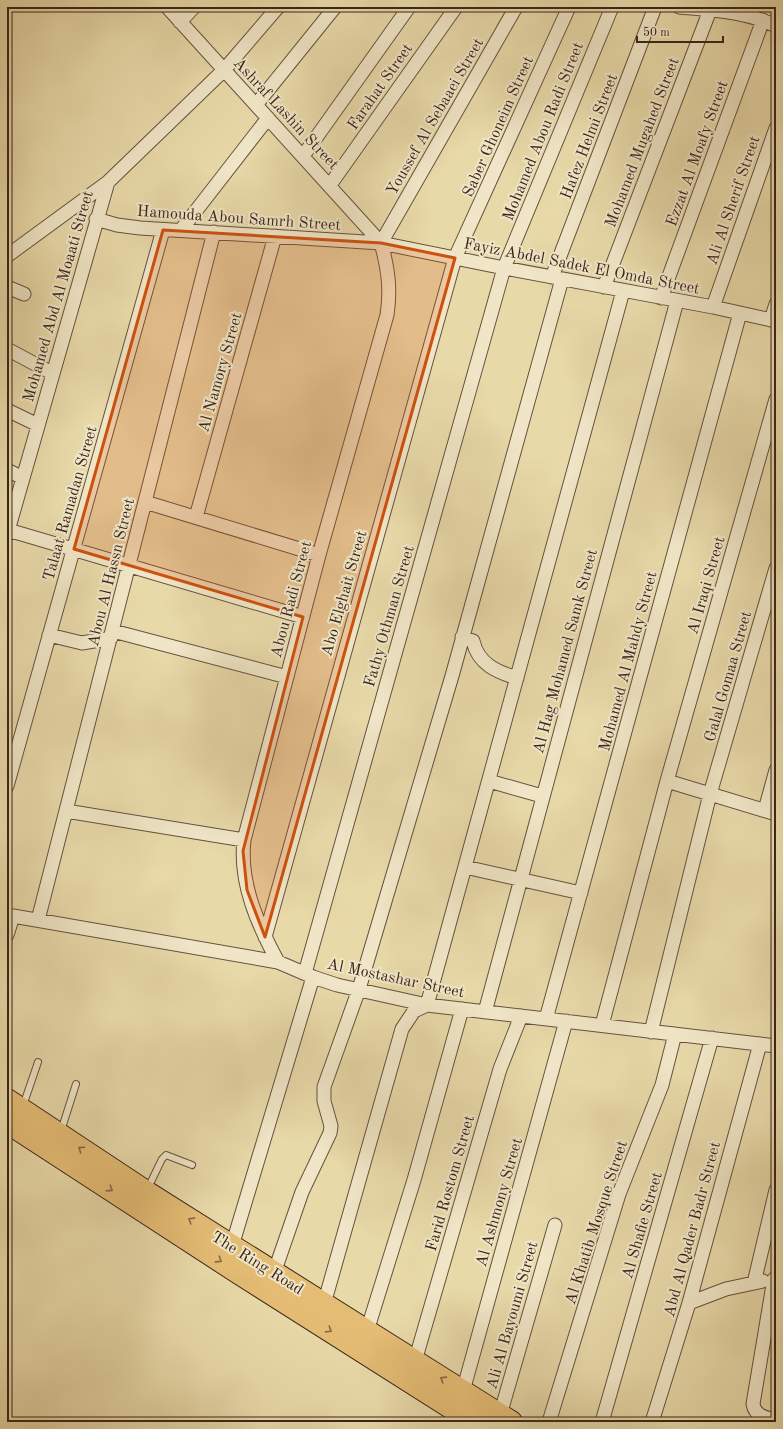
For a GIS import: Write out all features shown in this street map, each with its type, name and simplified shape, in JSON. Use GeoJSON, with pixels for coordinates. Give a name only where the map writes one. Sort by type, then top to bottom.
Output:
{"type":"FeatureCollection","features":[{"type":"Feature","properties":{"kind":"highway","name":"The Ring Road"},"geometry":{"type":"LineString","coordinates":[[12,1110],[141,1199],[232,1246],[505,1418]]}},
{"type":"Feature","properties":{"kind":"highway","name":"The Ring Road"},"geometry":{"type":"LineString","coordinates":[[12,1110],[60,1134],[141,1199],[239,1273],[474,1422]]}},
{"type":"Feature","properties":{"kind":"street","name":"Ashraf Lashin Street"},"geometry":{"type":"LineString","coordinates":[[167,7],[256,106],[330,184],[381,243]]}},
{"type":"Feature","properties":{"kind":"street"},"geometry":{"type":"LineString","coordinates":[[180,22],[194,7]]}},
{"type":"Feature","properties":{"kind":"street"},"geometry":{"type":"LineString","coordinates":[[7,256],[108,182],[224,70],[278,7]]}},
{"type":"Feature","properties":{"kind":"street"},"geometry":{"type":"LineString","coordinates":[[256,106],[335,7]]}},
{"type":"Feature","properties":{"kind":"street"},"geometry":{"type":"LineString","coordinates":[[303,156],[409,7]]}},
{"type":"Feature","properties":{"kind":"street","name":"Farahat Street"},"geometry":{"type":"LineString","coordinates":[[330,184],[456,7]]}},
{"type":"Feature","properties":{"kind":"street","name":"Youssef Al Sebaaei Street"},"geometry":{"type":"LineString","coordinates":[[381,243],[516,7]]}},
{"type":"Feature","properties":{"kind":"street","name":"Saber Ghoneim Street"},"geometry":{"type":"LineString","coordinates":[[455,258],[569,7]]}},
{"type":"Feature","properties":{"kind":"street","name":"Mohamed Abou Radi Street"},"geometry":{"type":"LineString","coordinates":[[504,268],[612,7]]}},
{"type":"Feature","properties":{"kind":"street","name":"Hafez Helmi Street"},"geometry":{"type":"LineString","coordinates":[[274,1273],[304,1187],[328,1138],[331,1126],[324,1101],[324,1087],[359,989],[462,637],[557,278],[655,7]]}},
{"type":"Feature","properties":{"kind":"street"},"geometry":{"type":"LineString","coordinates":[[679,7],[710,10],[732,9],[764,20],[776,26]]}},
{"type":"Feature","properties":{"kind":"street","name":"Mohamed Mugahed Street"},"geometry":{"type":"LineString","coordinates":[[604,287],[710,10]]}},
{"type":"Feature","properties":{"kind":"street","name":"Ezzat Al Moafy Street"},"geometry":{"type":"LineString","coordinates":[[661,298],[764,20]]}},
{"type":"Feature","properties":{"kind":"street"},"geometry":{"type":"LineString","coordinates":[[181,230],[268,118]]}},
{"type":"Feature","properties":{"kind":"street","name":"Ali Al Sherif Street"},"geometry":{"type":"LineString","coordinates":[[713,307],[776,128]]}},
{"type":"Feature","properties":{"kind":"street","name":"Mohamed Abd Al Moaati Street"},"geometry":{"type":"LineString","coordinates":[[8,532],[96,219],[108,182]]}},
{"type":"Feature","properties":{"kind":"street","name":"Hamouda Abou Samrh Street"},"geometry":{"type":"LineString","coordinates":[[96,219],[117,225],[164,230],[381,243]]}},
{"type":"Feature","properties":{"kind":"street","name":"Talaat Ramadan Street"},"geometry":{"type":"LineString","coordinates":[[7,786],[164,230]]}},
{"type":"Feature","properties":{"kind":"street","name":"Abou Al Hassn Street"},"geometry":{"type":"LineString","coordinates":[[38,920],[214,232]]}},
{"type":"Feature","properties":{"kind":"street","name":"Al Namory Street"},"geometry":{"type":"LineString","coordinates":[[196,517],[275,236]]}},
{"type":"Feature","properties":{"kind":"street","name":"Fayiz Abdel Sadek El Omda Street"},"geometry":{"type":"LineString","coordinates":[[381,243],[774,320]]}},
{"type":"Feature","properties":{"kind":"street","name":"Abou Radi Street"},"geometry":{"type":"LineString","coordinates":[[278,962],[264,937],[244,877],[244,840],[319,555],[387,315],[390,296],[389,277],[381,243]]}},
{"type":"Feature","properties":{"kind":"street","name":"Abo Elghait Street"},"geometry":{"type":"LineString","coordinates":[[264,937],[455,258]]}},
{"type":"Feature","properties":{"kind":"street","name":"Fathy Othman Street"},"geometry":{"type":"LineString","coordinates":[[232,1246],[309,975],[504,268]]}},
{"type":"Feature","properties":{"kind":"street"},"geometry":{"type":"LineString","coordinates":[[7,288],[24,294]]}},
{"type":"Feature","properties":{"kind":"street"},"geometry":{"type":"LineString","coordinates":[[324,1304],[402,1029],[414,1011],[427,1005],[623,291]]}},
{"type":"Feature","properties":{"kind":"street","name":"Al Hag Mohamed Samk Street"},"geometry":{"type":"LineString","coordinates":[[485,1012],[519,879],[677,301]]}},
{"type":"Feature","properties":{"kind":"street"},"geometry":{"type":"LineString","coordinates":[[774,320],[776,304]]}},
{"type":"Feature","properties":{"kind":"street","name":"Mohamed Al Mahdy Street"},"geometry":{"type":"LineString","coordinates":[[546,1019],[740,313]]}},
{"type":"Feature","properties":{"kind":"street"},"geometry":{"type":"LineString","coordinates":[[7,349],[52,373]]}},
{"type":"Feature","properties":{"kind":"street","name":"Al Iraqi Street"},"geometry":{"type":"LineString","coordinates":[[602,1025],[666,781],[776,399]]}},
{"type":"Feature","properties":{"kind":"street"},"geometry":{"type":"LineString","coordinates":[[7,410],[38,425]]}},
{"type":"Feature","properties":{"kind":"street"},"geometry":{"type":"LineString","coordinates":[[7,470],[23,478]]}},
{"type":"Feature","properties":{"kind":"street"},"geometry":{"type":"LineString","coordinates":[[145,502],[319,555]]}},
{"type":"Feature","properties":{"kind":"street"},"geometry":{"type":"LineString","coordinates":[[8,532],[74,549],[303,617]]}},
{"type":"Feature","properties":{"kind":"street","name":"Galal Gomaa Street"},"geometry":{"type":"LineString","coordinates":[[651,1032],[710,794],[776,568]]}},
{"type":"Feature","properties":{"kind":"street"},"geometry":{"type":"LineString","coordinates":[[49,635],[82,643],[112,634],[287,677]]}},
{"type":"Feature","properties":{"kind":"street"},"geometry":{"type":"LineString","coordinates":[[462,637],[473,641],[478,656],[485,664],[498,672],[517,678]]}},
{"type":"Feature","properties":{"kind":"street"},"geometry":{"type":"LineString","coordinates":[[666,781],[770,812],[776,770]]}},
{"type":"Feature","properties":{"kind":"street"},"geometry":{"type":"LineString","coordinates":[[489,781],[542,796]]}},
{"type":"Feature","properties":{"kind":"street"},"geometry":{"type":"LineString","coordinates":[[66,811],[244,840]]}},
{"type":"Feature","properties":{"kind":"street"},"geometry":{"type":"LineString","coordinates":[[465,867],[580,893]]}},
{"type":"Feature","properties":{"kind":"street","name":"Al Mostashar Street"},"geometry":{"type":"LineString","coordinates":[[7,935],[13,916],[278,962],[309,975],[359,989],[427,1005],[776,1046]]}},
{"type":"Feature","properties":{"kind":"street"},"geometry":{"type":"LineString","coordinates":[[367,1331],[414,1180],[462,1009]]}},
{"type":"Feature","properties":{"kind":"street","name":"Farid Rostom Street"},"geometry":{"type":"LineString","coordinates":[[415,1361],[500,1069],[511,1037],[521,1016]]}},
{"type":"Feature","properties":{"kind":"street","name":"Al Ashmony Street"},"geometry":{"type":"LineString","coordinates":[[463,1392],[566,1021]]}},
{"type":"Feature","properties":{"kind":"street","name":"Al Khatib Mosque Street"},"geometry":{"type":"LineString","coordinates":[[549,1422],[618,1194],[662,1085],[676,1034]]}},
{"type":"Feature","properties":{"kind":"street","name":"Al Shafie Street"},"geometry":{"type":"LineString","coordinates":[[602,1422],[712,1038]]}},
{"type":"Feature","properties":{"kind":"street","name":"Abd Al Qader Badr Street"},"geometry":{"type":"LineString","coordinates":[[652,1422],[689,1304],[760,1044]]}},
{"type":"Feature","properties":{"kind":"street"},"geometry":{"type":"LineString","coordinates":[[754,1283],[776,1190]]}},
{"type":"Feature","properties":{"kind":"street","name":"Ali Al Bayoumi Street"},"geometry":{"type":"LineString","coordinates":[[505,1418],[556,1225]]}},
{"type":"Feature","properties":{"kind":"street"},"geometry":{"type":"LineString","coordinates":[[689,1304],[726,1289],[775,1278],[753,1404],[756,1412],[776,1420]]}},
{"type":"Feature","properties":{"kind":"lane"},"geometry":{"type":"LineString","coordinates":[[12,1110],[38,1062]]}},
{"type":"Feature","properties":{"kind":"lane"},"geometry":{"type":"LineString","coordinates":[[60,1134],[76,1084]]}},
{"type":"Feature","properties":{"kind":"lane"},"geometry":{"type":"LineString","coordinates":[[141,1199],[162,1159],[166,1155],[192,1165]]}},
{"type":"Feature","properties":{"kind":"highlighted area"},"geometry":{"type":"Polygon","coordinates":[[[163,230],[381,243],[455,258],[265,937],[247,890],[243,851],[303,617],[74,549],[163,230]]]}}]}
